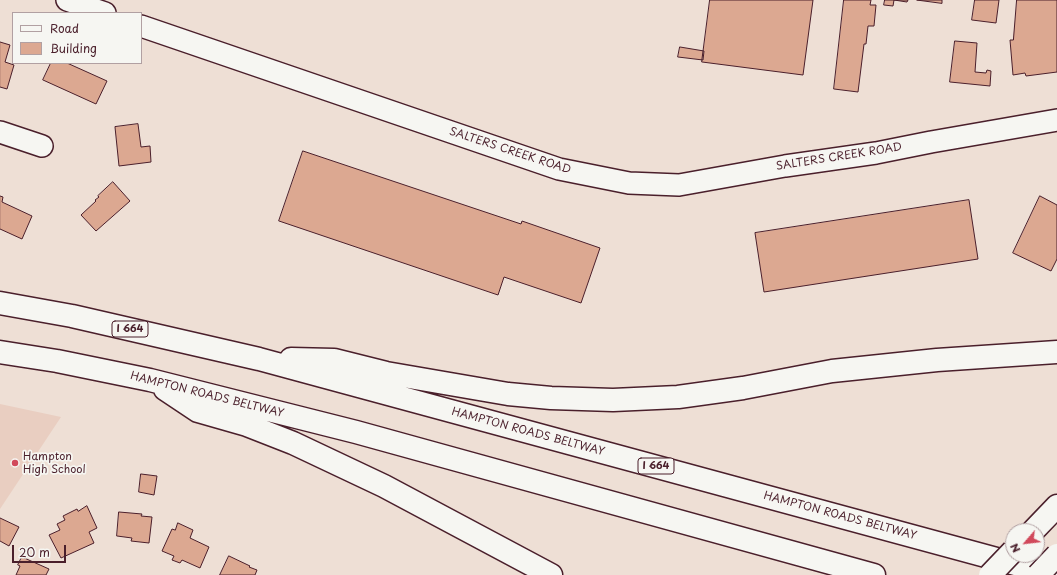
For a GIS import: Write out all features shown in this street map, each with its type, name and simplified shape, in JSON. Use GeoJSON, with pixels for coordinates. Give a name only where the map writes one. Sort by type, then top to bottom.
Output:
{"type":"FeatureCollection","features":[{"type":"Feature","properties":{"kind":"main road","name":"HAMPTON ROADS BELTWAY"},"geometry":{"type":"LineString","coordinates":[[0,303],[72,316],[259,359],[1052,575]]}},
{"type":"Feature","properties":{"kind":"main road","name":"HAMPTON ROADS BELTWAY"},"geometry":{"type":"LineString","coordinates":[[0,352],[57,361],[150,380],[356,432],[874,575]]}},
{"type":"Feature","properties":{"kind":"main road"},"geometry":{"type":"LineString","coordinates":[[259,359],[334,360],[386,373],[508,394],[551,398],[613,400],[678,397],[743,388],[832,372],[937,360],[1057,352]]}},
{"type":"Feature","properties":{"kind":"main road"},"geometry":{"type":"LineString","coordinates":[[150,380],[198,411],[247,425],[294,443],[384,486],[551,575]]}},
{"type":"Feature","properties":{"kind":"main road"},"geometry":{"type":"LineString","coordinates":[[1040,523],[1054,509]]}},
{"type":"Feature","properties":{"kind":"main road"},"geometry":{"type":"LineString","coordinates":[[1038,575],[1057,555]]}},
{"type":"Feature","properties":{"kind":"main road"},"geometry":{"type":"LineString","coordinates":[[990,575],[1005,559]]}},
{"type":"Feature","properties":{"kind":"street"},"geometry":{"type":"LineString","coordinates":[[67,0],[101,12]]}},
{"type":"Feature","properties":{"kind":"street","name":"SALTERS CREEK ROAD"},"geometry":{"type":"LineString","coordinates":[[142,26],[559,169],[629,183],[679,185],[785,166],[876,153],[1057,120]]}},
{"type":"Feature","properties":{"kind":"street"},"geometry":{"type":"LineString","coordinates":[[0,132],[42,146]]}},
{"type":"Feature","properties":{"kind":"shaded area","name":"Hampton High School"},"geometry":{"type":"Polygon","coordinates":[[[0,404],[61,417],[0,509],[0,404]]]}},
{"type":"Feature","properties":{"kind":"building"},"geometry":{"type":"Polygon","coordinates":[[[710,0],[813,0],[803,75],[702,62],[710,0]]]}},
{"type":"Feature","properties":{"kind":"building"},"geometry":{"type":"Polygon","coordinates":[[[844,0],[871,0],[870,5],[876,5],[874,26],[868,26],[866,44],[864,44],[858,92],[834,89],[844,0]]]}},
{"type":"Feature","properties":{"kind":"building"},"geometry":{"type":"Polygon","coordinates":[[[885,0],[894,0],[893,6],[884,5],[885,0]]]}},
{"type":"Feature","properties":{"kind":"building"},"geometry":{"type":"Polygon","coordinates":[[[894,0],[908,0],[907,2],[894,0]]]}},
{"type":"Feature","properties":{"kind":"building"},"geometry":{"type":"Polygon","coordinates":[[[917,0],[942,0],[942,3],[917,0]]]}},
{"type":"Feature","properties":{"kind":"building"},"geometry":{"type":"Polygon","coordinates":[[[975,0],[999,0],[996,23],[972,20],[975,0]]]}},
{"type":"Feature","properties":{"kind":"building"},"geometry":{"type":"Polygon","coordinates":[[[1017,0],[1057,0],[1057,72],[1026,76],[1025,73],[1013,75],[1010,40],[1013,40],[1017,0]]]}},
{"type":"Feature","properties":{"kind":"building"},"geometry":{"type":"Polygon","coordinates":[[[955,41],[977,43],[975,72],[986,73],[987,70],[991,71],[990,86],[950,82],[955,41]]]}},
{"type":"Feature","properties":{"kind":"building"},"geometry":{"type":"Polygon","coordinates":[[[0,42],[10,45],[5,62],[14,65],[7,89],[0,87],[0,42]]]}},
{"type":"Feature","properties":{"kind":"building"},"geometry":{"type":"Polygon","coordinates":[[[680,47],[704,51],[703,60],[678,57],[680,47]]]}},
{"type":"Feature","properties":{"kind":"building"},"geometry":{"type":"Polygon","coordinates":[[[51,64],[69,64],[107,81],[96,104],[43,80],[51,64]]]}},
{"type":"Feature","properties":{"kind":"building"},"geometry":{"type":"Polygon","coordinates":[[[138,124],[141,147],[150,146],[151,162],[119,166],[115,127],[138,124]]]}},
{"type":"Feature","properties":{"kind":"building"},"geometry":{"type":"Polygon","coordinates":[[[303,151],[521,224],[522,221],[600,248],[581,303],[504,277],[498,295],[279,221],[303,151]]]}},
{"type":"Feature","properties":{"kind":"building"},"geometry":{"type":"Polygon","coordinates":[[[113,182],[130,201],[96,231],[81,215],[113,182]]]}},
{"type":"Feature","properties":{"kind":"building"},"geometry":{"type":"Polygon","coordinates":[[[0,196],[3,197],[2,202],[32,216],[22,239],[0,229],[0,196]]]}},
{"type":"Feature","properties":{"kind":"building"},"geometry":{"type":"Polygon","coordinates":[[[1040,196],[1057,205],[1057,259],[1051,271],[1013,253],[1040,196]]]}},
{"type":"Feature","properties":{"kind":"building"},"geometry":{"type":"Polygon","coordinates":[[[969,200],[978,259],[764,292],[755,233],[969,200]]]}},
{"type":"Feature","properties":{"kind":"building"},"geometry":{"type":"Polygon","coordinates":[[[141,474],[157,476],[154,495],[139,492],[141,474]]]}},
{"type":"Feature","properties":{"kind":"building"},"geometry":{"type":"Polygon","coordinates":[[[87,506],[97,528],[89,532],[94,543],[61,558],[49,535],[60,530],[57,524],[65,520],[63,516],[87,506]]]}},
{"type":"Feature","properties":{"kind":"building"},"geometry":{"type":"Polygon","coordinates":[[[119,512],[142,514],[141,516],[152,517],[149,543],[131,541],[132,538],[117,536],[119,512]]]}},
{"type":"Feature","properties":{"kind":"building"},"geometry":{"type":"Polygon","coordinates":[[[0,518],[19,527],[9,546],[0,541],[0,518]]]}},
{"type":"Feature","properties":{"kind":"building"},"geometry":{"type":"Polygon","coordinates":[[[178,523],[193,530],[190,538],[209,547],[200,568],[182,560],[180,563],[172,560],[174,556],[162,551],[172,529],[175,530],[178,523]]]}},
{"type":"Feature","properties":{"kind":"building"},"geometry":{"type":"Polygon","coordinates":[[[229,556],[257,570],[255,575],[220,575],[229,556]]]}},
{"type":"Feature","properties":{"kind":"building"},"geometry":{"type":"Polygon","coordinates":[[[22,557],[49,569],[46,575],[16,575],[20,566],[18,565],[22,557]]]}},
{"type":"Feature","properties":{"kind":"place","name":"Hampton High School"},"geometry":{"type":"Point","coordinates":[15,463]}}]}
